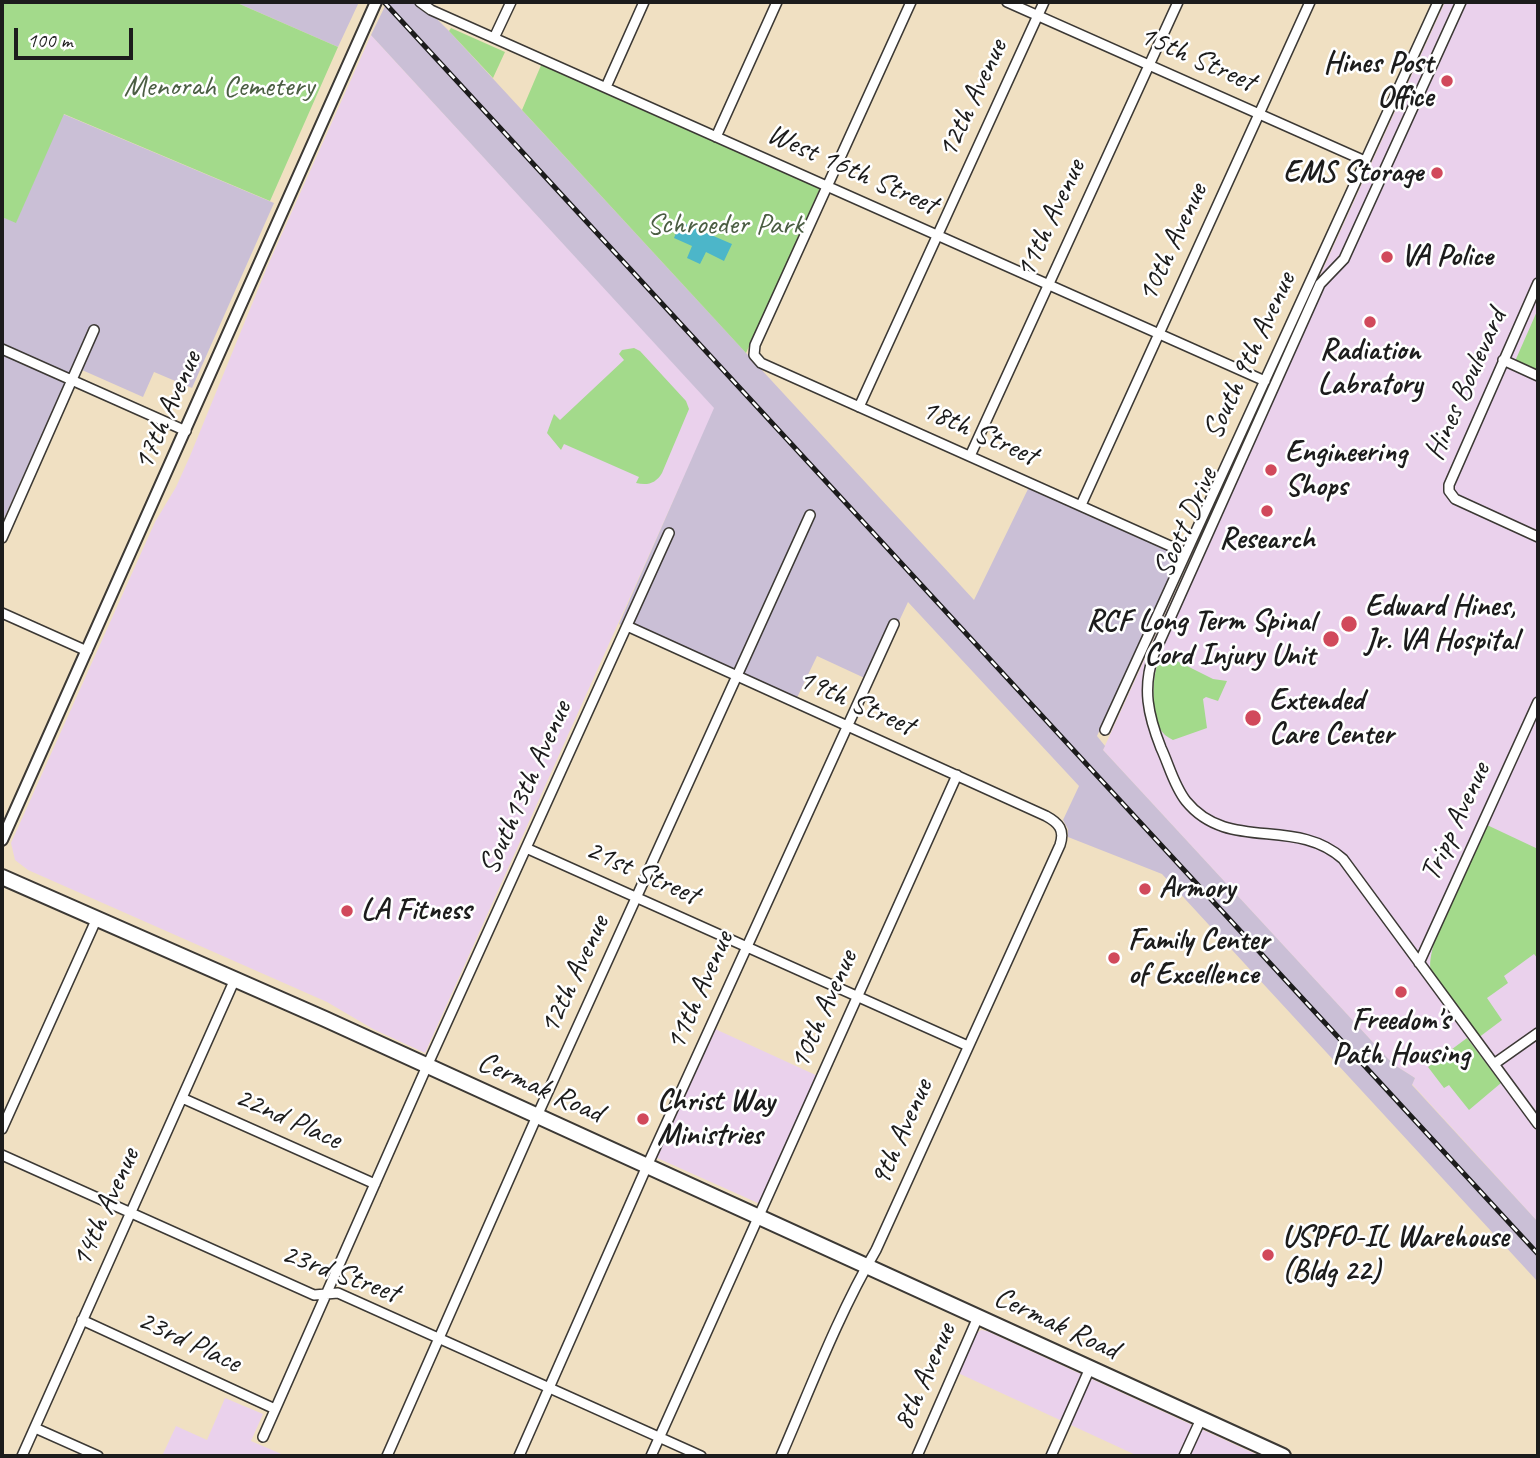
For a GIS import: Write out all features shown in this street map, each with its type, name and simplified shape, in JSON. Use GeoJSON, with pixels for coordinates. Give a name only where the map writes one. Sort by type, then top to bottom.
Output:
{"type":"FeatureCollection","features":[{"type":"Feature","properties":{"kind":"main road","name":"Cermak Road"},"geometry":{"type":"LineString","coordinates":[[2,877],[427,1066],[1283,1456]]}},
{"type":"Feature","properties":{"kind":"street","name":"17th Avenue"},"geometry":{"type":"LineString","coordinates":[[2,840],[376,2]]}},
{"type":"Feature","properties":{"kind":"street","name":"West 16th Street"},"geometry":{"type":"LineString","coordinates":[[420,2],[494,38],[1265,381]]}},
{"type":"Feature","properties":{"kind":"street"},"geometry":{"type":"LineString","coordinates":[[494,38],[511,2]]}},
{"type":"Feature","properties":{"kind":"street"},"geometry":{"type":"LineString","coordinates":[[606,87],[644,2]]}},
{"type":"Feature","properties":{"kind":"street"},"geometry":{"type":"LineString","coordinates":[[716,137],[777,2]]}},
{"type":"Feature","properties":{"kind":"street"},"geometry":{"type":"LineString","coordinates":[[827,185],[911,2]]}},
{"type":"Feature","properties":{"kind":"street","name":"15th Street"},"geometry":{"type":"LineString","coordinates":[[1007,2],[1366,161]]}},
{"type":"Feature","properties":{"kind":"street","name":"12th Avenue"},"geometry":{"type":"LineString","coordinates":[[859,407],[1044,2]]}},
{"type":"Feature","properties":{"kind":"street","name":"11th Avenue"},"geometry":{"type":"LineString","coordinates":[[970,456],[1178,2]]}},
{"type":"Feature","properties":{"kind":"street","name":"10th Avenue"},"geometry":{"type":"LineString","coordinates":[[1081,505],[1310,2]]}},
{"type":"Feature","properties":{"kind":"street","name":"South 9th Avenue"},"geometry":{"type":"LineString","coordinates":[[1105,730],[1438,2]]}},
{"type":"Feature","properties":{"kind":"street","name":"Scott Drive"},"geometry":{"type":"LineString","coordinates":[[1461,2],[1344,259],[1320,284],[1154,654],[1146,690],[1152,725],[1185,800],[1215,824],[1226,829],[1301,837],[1336,852],[1351,868],[1538,1124]]}},
{"type":"Feature","properties":{"kind":"street","name":"18th Street"},"geometry":{"type":"LineString","coordinates":[[827,185],[755,345],[754,355],[761,363],[1186,553]]}},
{"type":"Feature","properties":{"kind":"street","name":"Hines Boulevard"},"geometry":{"type":"LineString","coordinates":[[1538,283],[1450,482],[1450,491],[1455,499],[1538,537]]}},
{"type":"Feature","properties":{"kind":"street"},"geometry":{"type":"LineString","coordinates":[[2,538],[94,330]]}},
{"type":"Feature","properties":{"kind":"street"},"geometry":{"type":"LineString","coordinates":[[2,349],[186,430]]}},
{"type":"Feature","properties":{"kind":"street"},"geometry":{"type":"LineString","coordinates":[[1503,360],[1538,376]]}},
{"type":"Feature","properties":{"kind":"street","name":"12th Avenue"},"geometry":{"type":"LineString","coordinates":[[387,1456],[537,1116],[810,515]]}},
{"type":"Feature","properties":{"kind":"street","name":"South13th Avenue"},"geometry":{"type":"LineString","coordinates":[[263,1437],[427,1066],[669,533]]}},
{"type":"Feature","properties":{"kind":"street"},"geometry":{"type":"LineString","coordinates":[[2,613],[87,651]]}},
{"type":"Feature","properties":{"kind":"street","name":"11th Avenue"},"geometry":{"type":"LineString","coordinates":[[519,1456],[647,1166],[894,624]]}},
{"type":"Feature","properties":{"kind":"street","name":"19th Street"},"geometry":{"type":"LineString","coordinates":[[627,626],[1046,816],[1062,829]]}},
{"type":"Feature","properties":{"kind":"street","name":"Tripp Avenue"},"geometry":{"type":"LineString","coordinates":[[1419,963],[1538,702]]}},
{"type":"Feature","properties":{"kind":"street","name":"10th Avenue"},"geometry":{"type":"LineString","coordinates":[[652,1456],[957,775]]}},
{"type":"Feature","properties":{"kind":"street","name":"9th Avenue"},"geometry":{"type":"LineString","coordinates":[[781,1456],[840,1320],[1060,845],[1062,829]]}},
{"type":"Feature","properties":{"kind":"street","name":"21st Street"},"geometry":{"type":"LineString","coordinates":[[526,848],[968,1046]]}},
{"type":"Feature","properties":{"kind":"street"},"geometry":{"type":"LineString","coordinates":[[2,1129],[97,918]]}},
{"type":"Feature","properties":{"kind":"street","name":"14th Avenue"},"geometry":{"type":"LineString","coordinates":[[22,1456],[234,979]]}},
{"type":"Feature","properties":{"kind":"street"},"geometry":{"type":"LineString","coordinates":[[1494,1064],[1538,1032]]}},
{"type":"Feature","properties":{"kind":"street","name":"22nd Place"},"geometry":{"type":"LineString","coordinates":[[182,1098],[375,1184]]}},
{"type":"Feature","properties":{"kind":"street","name":"23rd Street"},"geometry":{"type":"LineString","coordinates":[[2,1155],[314,1295],[338,1293],[701,1456]]}},
{"type":"Feature","properties":{"kind":"street","name":"8th Avenue"},"geometry":{"type":"LineString","coordinates":[[917,1456],[978,1317]]}},
{"type":"Feature","properties":{"kind":"street","name":"23rd Place"},"geometry":{"type":"LineString","coordinates":[[82,1320],[275,1409]]}},
{"type":"Feature","properties":{"kind":"street"},"geometry":{"type":"LineString","coordinates":[[1051,1456],[1090,1368]]}},
{"type":"Feature","properties":{"kind":"street"},"geometry":{"type":"LineString","coordinates":[[1184,1456],[1201,1419]]}},
{"type":"Feature","properties":{"kind":"street"},"geometry":{"type":"LineString","coordinates":[[35,1428],[98,1456]]}},
{"type":"Feature","properties":{"kind":"shaded area"},"geometry":{"type":"Polygon","coordinates":[[[235,2],[359,2],[338,47],[235,2]]]}},
{"type":"Feature","properties":{"kind":"shaded area"},"geometry":{"type":"Polygon","coordinates":[[[387,2],[414,2],[420,9],[433,15],[449,31],[974,600],[1029,487],[1181,555],[1097,736],[1105,746],[1103,750],[1393,1064],[1415,1078],[1412,1085],[1538,1222],[1538,1282],[1162,874],[1068,837],[1068,829],[1063,820],[1079,786],[908,602],[871,681],[817,656],[794,704],[619,624],[714,408],[371,35],[387,2]]]}},
{"type":"Feature","properties":{"kind":"shaded area","name":"Edward Hines, Jr. VA Hospital"},"geometry":{"type":"Polygon","coordinates":[[[1445,2],[1538,2],[1538,1222],[1412,1084],[1415,1078],[1393,1064],[1103,750],[1445,2]]]}},
{"type":"Feature","properties":{"kind":"shaded area"},"geometry":{"type":"Polygon","coordinates":[[[371,35],[715,408],[425,1053],[373,1029],[327,1002],[28,870],[15,860],[11,843],[155,522],[176,487],[190,456],[268,265],[371,35]]]}},
{"type":"Feature","properties":{"kind":"shaded area"},"geometry":{"type":"Polygon","coordinates":[[[63,114],[274,203],[192,388],[154,372],[143,397],[73,366],[2,523],[2,217],[16,222],[63,114]]]}},
{"type":"Feature","properties":{"kind":"shaded area"},"geometry":{"type":"Polygon","coordinates":[[[713,1028],[820,1077],[760,1204],[655,1157],[713,1028]]]}},
{"type":"Feature","properties":{"kind":"shaded area"},"geometry":{"type":"Polygon","coordinates":[[[981,1330],[1260,1456],[1138,1456],[958,1373],[977,1333],[981,1330]]]}},
{"type":"Feature","properties":{"kind":"shaded area"},"geometry":{"type":"Polygon","coordinates":[[[225,1398],[263,1414],[251,1441],[286,1456],[162,1456],[176,1426],[207,1440],[225,1398]]]}},
{"type":"Feature","properties":{"kind":"green space","name":"Menorah Cemetery"},"geometry":{"type":"Polygon","coordinates":[[[2,2],[235,2],[338,47],[270,201],[64,114],[16,223],[2,217],[2,2]]]}},
{"type":"Feature","properties":{"kind":"green space"},"geometry":{"type":"Polygon","coordinates":[[[451,28],[505,52],[493,78],[449,31],[451,28]]]}},
{"type":"Feature","properties":{"kind":"green space","name":"Schroeder Park"},"geometry":{"type":"Polygon","coordinates":[[[542,63],[820,188],[746,353],[522,110],[542,63]]]}},
{"type":"Feature","properties":{"kind":"green space"},"geometry":{"type":"Polygon","coordinates":[[[1538,309],[1538,374],[1516,363],[1516,359],[1538,309]]]}},
{"type":"Feature","properties":{"kind":"green space"},"geometry":{"type":"Polygon","coordinates":[[[634,348],[640,351],[686,401],[689,409],[662,473],[648,484],[636,483],[639,477],[564,444],[561,450],[547,433],[554,414],[560,420],[624,360],[619,354],[622,350],[634,348]]]}},
{"type":"Feature","properties":{"kind":"green space"},"geometry":{"type":"Polygon","coordinates":[[[1167,656],[1213,679],[1227,681],[1218,701],[1206,697],[1203,699],[1207,728],[1173,740],[1160,728],[1153,698],[1159,659],[1167,656]]]}},
{"type":"Feature","properties":{"kind":"green space"},"geometry":{"type":"Polygon","coordinates":[[[1487,825],[1538,849],[1538,959],[1534,954],[1504,976],[1508,983],[1487,998],[1502,1020],[1478,1038],[1434,979],[1431,958],[1442,921],[1487,825]]]}},
{"type":"Feature","properties":{"kind":"green space"},"geometry":{"type":"Polygon","coordinates":[[[1467,1038],[1501,1083],[1469,1110],[1449,1085],[1444,1088],[1428,1067],[1467,1038]]]}},
{"type":"Feature","properties":{"kind":"water"},"geometry":{"type":"Polygon","coordinates":[[[681,222],[732,244],[724,261],[706,252],[700,264],[687,258],[692,246],[674,238],[681,222]]]}},
{"type":"Feature","properties":{"kind":"railway"},"geometry":{"type":"LineString","coordinates":[[384,2],[1538,1254]]}},
{"type":"Feature","properties":{"kind":"place","name":"Hines Post Office"},"geometry":{"type":"Point","coordinates":[1447,81]}},
{"type":"Feature","properties":{"kind":"place","name":"EMS Storage"},"geometry":{"type":"Point","coordinates":[1437,173]}},
{"type":"Feature","properties":{"kind":"place","name":"VA Police"},"geometry":{"type":"Point","coordinates":[1387,257]}},
{"type":"Feature","properties":{"kind":"place","name":"Radiation Labratory"},"geometry":{"type":"Point","coordinates":[1370,322]}},
{"type":"Feature","properties":{"kind":"place","name":"Engineering Shops"},"geometry":{"type":"Point","coordinates":[1271,470]}},
{"type":"Feature","properties":{"kind":"place","name":"Research"},"geometry":{"type":"Point","coordinates":[1267,511]}},
{"type":"Feature","properties":{"kind":"place","name":"Edward Hines, Jr. VA Hospital"},"geometry":{"type":"Point","coordinates":[1349,624]}},
{"type":"Feature","properties":{"kind":"place","name":"RCF Long Term Spinal Cord Injury Unit"},"geometry":{"type":"Point","coordinates":[1331,639]}},
{"type":"Feature","properties":{"kind":"place","name":"Extended Care Center"},"geometry":{"type":"Point","coordinates":[1253,718]}},
{"type":"Feature","properties":{"kind":"place","name":"Armory"},"geometry":{"type":"Point","coordinates":[1145,889]}},
{"type":"Feature","properties":{"kind":"place","name":"LA Fitness"},"geometry":{"type":"Point","coordinates":[347,911]}},
{"type":"Feature","properties":{"kind":"place","name":"Family Center of Excellence"},"geometry":{"type":"Point","coordinates":[1114,958]}},
{"type":"Feature","properties":{"kind":"place","name":"Freedom's Path Housing"},"geometry":{"type":"Point","coordinates":[1401,992]}},
{"type":"Feature","properties":{"kind":"place","name":"Christ Way Ministries"},"geometry":{"type":"Point","coordinates":[643,1119]}},
{"type":"Feature","properties":{"kind":"place","name":"USPFO-IL Warehouse (Bldg 22)"},"geometry":{"type":"Point","coordinates":[1268,1255]}}]}
